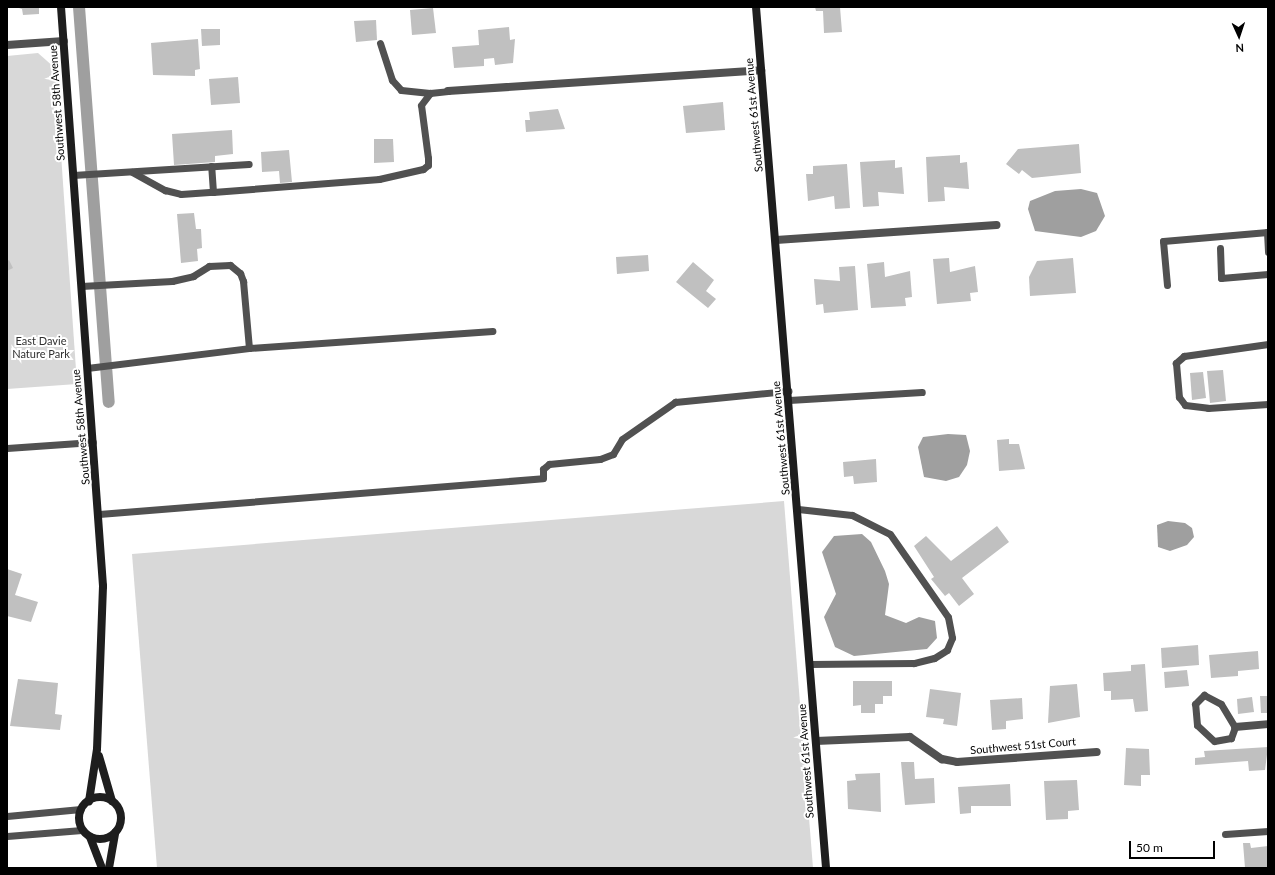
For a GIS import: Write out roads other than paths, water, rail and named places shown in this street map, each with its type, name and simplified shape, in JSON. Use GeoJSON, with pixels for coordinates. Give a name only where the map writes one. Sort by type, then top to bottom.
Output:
{"type":"FeatureCollection","features":[{"type":"Feature","properties":{"kind":"street","name":"Southwest 58th Avenue"},"geometry":{"type":"LineString","coordinates":[[61,7],[81,286],[91,367],[93,442],[99,514],[104,617],[97,749],[89,801]]}},
{"type":"Feature","properties":{"kind":"street","name":"Southwest 61st Avenue"},"geometry":{"type":"LineString","coordinates":[[756,7],[826,868]]}},
{"type":"Feature","properties":{"kind":"street"},"geometry":{"type":"LineString","coordinates":[[7,45],[64,41]]}},
{"type":"Feature","properties":{"kind":"street"},"geometry":{"type":"LineString","coordinates":[[448,91],[761,70]]}},
{"type":"Feature","properties":{"kind":"street"},"geometry":{"type":"LineString","coordinates":[[776,240],[996,224]]}},
{"type":"Feature","properties":{"kind":"street"},"geometry":{"type":"LineString","coordinates":[[1235,727],[1268,724]]}},
{"type":"Feature","properties":{"kind":"street","name":"Southwest 51st Court"},"geometry":{"type":"LineString","coordinates":[[816,741],[910,737],[942,759],[957,762],[1097,752]]}},
{"type":"Feature","properties":{"kind":"street","name":"Southwest 58th Avenue"},"geometry":{"type":"LineString","coordinates":[[97,749],[112,801]]}},
{"type":"Feature","properties":{"kind":"street"},"geometry":{"type":"LineString","coordinates":[[102,868],[90,837],[82,830],[79,819],[82,809],[89,801],[105,798],[112,801],[121,820],[115,833],[109,868]]}},
{"type":"Feature","properties":{"kind":"street"},"geometry":{"type":"LineString","coordinates":[[90,837],[108,838],[115,833]]}},
{"type":"Feature","properties":{"kind":"lane"},"geometry":{"type":"LineString","coordinates":[[380,44],[392,80],[402,90],[430,93],[448,91]]}},
{"type":"Feature","properties":{"kind":"lane"},"geometry":{"type":"LineString","coordinates":[[131,172],[165,190],[181,194],[379,179],[423,169],[428,165],[428,158],[421,105],[430,93]]}},
{"type":"Feature","properties":{"kind":"lane"},"geometry":{"type":"LineString","coordinates":[[73,175],[249,164]]}},
{"type":"Feature","properties":{"kind":"lane"},"geometry":{"type":"LineString","coordinates":[[211,166],[213,192]]}},
{"type":"Feature","properties":{"kind":"lane"},"geometry":{"type":"LineString","coordinates":[[1167,285],[1162,241],[1268,232],[1268,252]]}},
{"type":"Feature","properties":{"kind":"lane"},"geometry":{"type":"LineString","coordinates":[[1220,248],[1221,278],[1268,274]]}},
{"type":"Feature","properties":{"kind":"lane"},"geometry":{"type":"LineString","coordinates":[[81,286],[172,281],[193,276],[209,266],[235,267],[243,281],[249,348]]}},
{"type":"Feature","properties":{"kind":"lane"},"geometry":{"type":"LineString","coordinates":[[91,367],[249,348],[492,331]]}},
{"type":"Feature","properties":{"kind":"lane"},"geometry":{"type":"LineString","coordinates":[[1268,344],[1184,356],[1176,363],[1179,397],[1185,405],[1208,408],[1268,404]]}},
{"type":"Feature","properties":{"kind":"lane"},"geometry":{"type":"LineString","coordinates":[[99,514],[543,478],[543,469],[549,464],[600,459],[613,454],[622,439],[675,402],[788,391]]}},
{"type":"Feature","properties":{"kind":"lane"},"geometry":{"type":"LineString","coordinates":[[789,400],[922,392]]}},
{"type":"Feature","properties":{"kind":"lane"},"geometry":{"type":"LineString","coordinates":[[7,448],[93,442]]}},
{"type":"Feature","properties":{"kind":"lane"},"geometry":{"type":"LineString","coordinates":[[798,509],[852,515],[890,534],[948,617],[952,638],[947,650],[938,656],[914,662],[810,664]]}},
{"type":"Feature","properties":{"kind":"lane"},"geometry":{"type":"LineString","coordinates":[[1204,695],[1216,699],[1235,727],[1231,738],[1214,741],[1197,725],[1194,711],[1197,699],[1204,695]]}},
{"type":"Feature","properties":{"kind":"lane"},"geometry":{"type":"LineString","coordinates":[[7,816],[82,809]]}},
{"type":"Feature","properties":{"kind":"lane"},"geometry":{"type":"LineString","coordinates":[[7,836],[82,830]]}},
{"type":"Feature","properties":{"kind":"lane"},"geometry":{"type":"LineString","coordinates":[[1224,834],[1268,831]]}},
{"type":"Feature","properties":{"kind":"waterway"},"geometry":{"type":"LineString","coordinates":[[79,7],[109,402]]}},
{"type":"Feature","properties":{"kind":"park label","name":"East Davie Nature Park"},"geometry":{"type":"Point","coordinates":[41,348]}}]}
